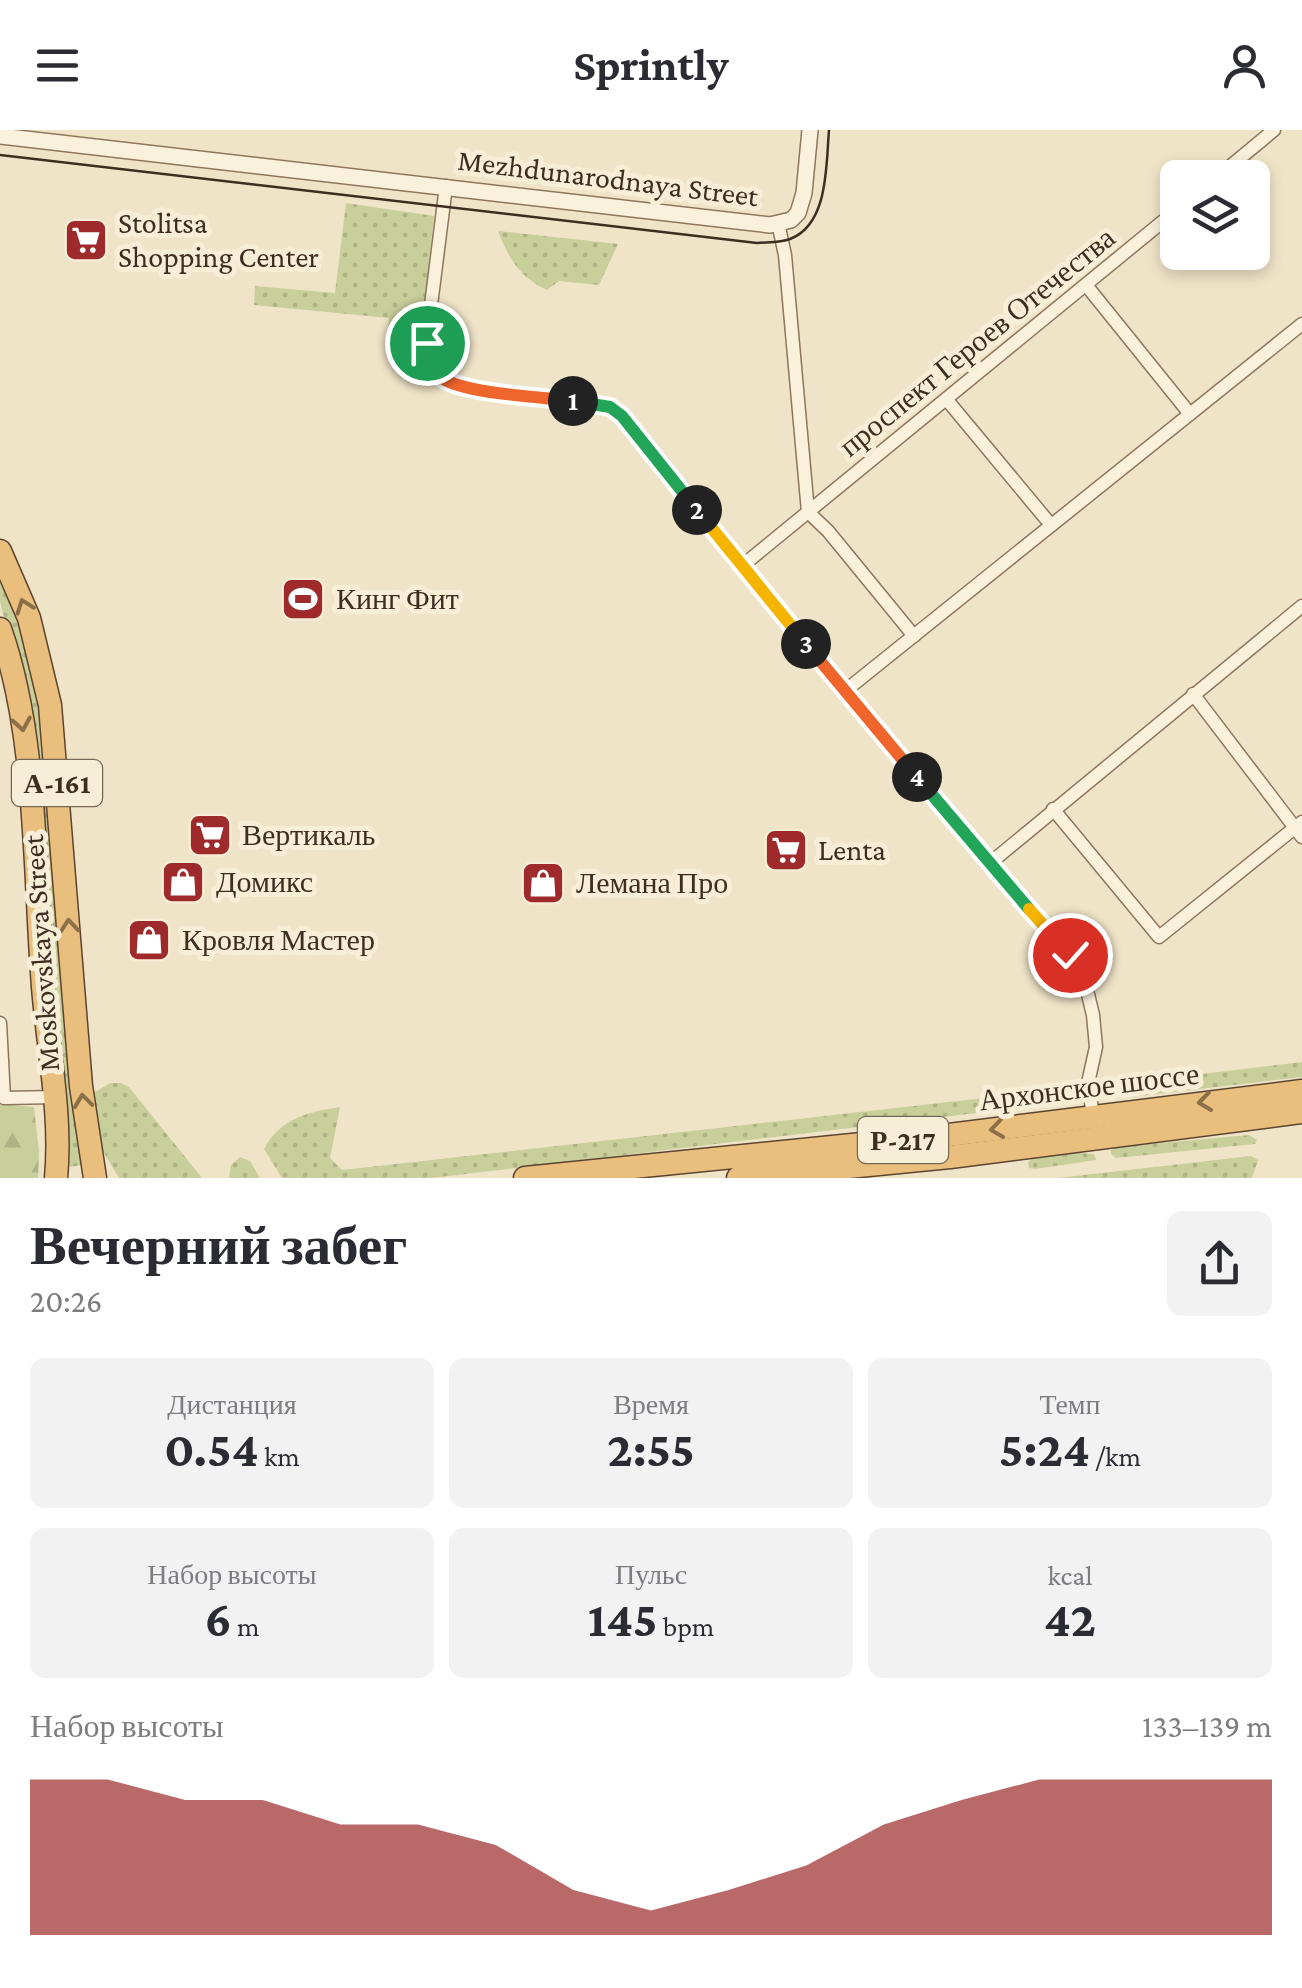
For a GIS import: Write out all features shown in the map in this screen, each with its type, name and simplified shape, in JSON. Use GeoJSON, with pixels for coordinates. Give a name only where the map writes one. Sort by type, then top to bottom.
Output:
{"type":"FeatureCollection","features":[{"type":"Feature","properties":{"kind":"highway","name":"Moskovskaya Street"},"geometry":{"type":"LineString","coordinates":[[0,551],[29,618],[50,705],[81,1086],[95,1178]]}},
{"type":"Feature","properties":{"kind":"highway","name":"Moskovskaya Street"},"geometry":{"type":"LineString","coordinates":[[0,630],[24,728],[55,1097],[56,1178]]}},
{"type":"Feature","properties":{"kind":"highway","name":"Архонское шоссе"},"geometry":{"type":"LineString","coordinates":[[738,1178],[950,1157],[1302,1091]]}},
{"type":"Feature","properties":{"kind":"highway","name":"Архонское шоссе"},"geometry":{"type":"LineString","coordinates":[[524,1178],[942,1136],[1302,1112]]}},
{"type":"Feature","properties":{"kind":"street","name":"Mezhdunarodnaya Street"},"geometry":{"type":"LineString","coordinates":[[0,136],[668,214],[778,223],[791,220],[798,212],[804,193],[810,130]]}},
{"type":"Feature","properties":{"kind":"street"},"geometry":{"type":"LineString","coordinates":[[1238,160],[1274,130]]}},
{"type":"Feature","properties":{"kind":"street"},"geometry":{"type":"LineString","coordinates":[[446,186],[426,337],[427,352],[442,378],[470,388],[610,407],[640,435],[845,692],[1070,955],[1086,982],[1094,1015],[1096,1047],[1088,1083],[1094,1127]]}},
{"type":"Feature","properties":{"kind":"street"},"geometry":{"type":"LineString","coordinates":[[778,223],[785,254],[808,512],[914,636]]}},
{"type":"Feature","properties":{"kind":"street","name":"проспект Героев Отечества"},"geometry":{"type":"LineString","coordinates":[[742,566],[1160,225]]}},
{"type":"Feature","properties":{"kind":"street"},"geometry":{"type":"LineString","coordinates":[[1086,285],[1190,414]]}},
{"type":"Feature","properties":{"kind":"street"},"geometry":{"type":"LineString","coordinates":[[845,692],[1302,324]]}},
{"type":"Feature","properties":{"kind":"street"},"geometry":{"type":"LineString","coordinates":[[947,400],[1051,526]]}},
{"type":"Feature","properties":{"kind":"street"},"geometry":{"type":"LineString","coordinates":[[990,864],[1302,606]]}},
{"type":"Feature","properties":{"kind":"street"},"geometry":{"type":"LineString","coordinates":[[1053,809],[1159,937],[1300,829],[1193,694]]}},
{"type":"Feature","properties":{"kind":"street"},"geometry":{"type":"LineString","coordinates":[[0,1023],[4,1098],[55,1097]]}},
{"type":"Feature","properties":{"kind":"green space"},"geometry":{"type":"Polygon","coordinates":[[[346,203],[434,216],[419,334],[404,336],[388,328],[389,318],[254,305],[255,286],[335,293],[346,203]]]}},
{"type":"Feature","properties":{"kind":"green space"},"geometry":{"type":"Polygon","coordinates":[[[498,231],[618,244],[599,285],[559,281],[547,290],[516,266],[498,231]]]}},
{"type":"Feature","properties":{"kind":"green space"},"geometry":{"type":"Polygon","coordinates":[[[0,572],[18,615],[38,700],[82,1165],[63,1168],[19,673],[0,602],[0,572]]]}},
{"type":"Feature","properties":{"kind":"green space"},"geometry":{"type":"Polygon","coordinates":[[[1302,1062],[1302,1077],[1131,1097],[1128,1083],[1302,1062]]]}},
{"type":"Feature","properties":{"kind":"green space"},"geometry":{"type":"Polygon","coordinates":[[[110,1083],[129,1087],[202,1178],[119,1178],[100,1146],[90,1095],[110,1083]]]}},
{"type":"Feature","properties":{"kind":"green space"},"geometry":{"type":"Polygon","coordinates":[[[1092,1086],[1093,1099],[432,1178],[282,1178],[264,1149],[287,1123],[340,1107],[330,1158],[342,1170],[1092,1086]]]}},
{"type":"Feature","properties":{"kind":"green space"},"geometry":{"type":"Polygon","coordinates":[[[0,1104],[34,1107],[38,1178],[0,1178],[0,1104]]]}},
{"type":"Feature","properties":{"kind":"green space"},"geometry":{"type":"Polygon","coordinates":[[[1249,1135],[1257,1140],[1255,1144],[1116,1158],[1111,1154],[1117,1147],[1249,1135]]]}},
{"type":"Feature","properties":{"kind":"green space"},"geometry":{"type":"Polygon","coordinates":[[[1094,1154],[1096,1160],[1029,1168],[1032,1158],[1094,1154]]]}},
{"type":"Feature","properties":{"kind":"green space"},"geometry":{"type":"Polygon","coordinates":[[[1251,1156],[1258,1160],[1252,1178],[1058,1178],[1251,1156]]]}},
{"type":"Feature","properties":{"kind":"green space"},"geometry":{"type":"Polygon","coordinates":[[[240,1157],[250,1161],[260,1178],[229,1178],[231,1165],[240,1157]]]}},
{"type":"Feature","properties":{"kind":"tram line"},"geometry":{"type":"LineString","coordinates":[[0,155],[757,243],[790,239],[812,220],[823,192],[829,130]]}},
{"type":"Feature","properties":{"kind":"place","name":"Stolitsa Shopping Center"},"geometry":{"type":"Point","coordinates":[86,240]}},
{"type":"Feature","properties":{"kind":"place","name":"Кинг Фит"},"geometry":{"type":"Point","coordinates":[303,599]}},
{"type":"Feature","properties":{"kind":"place","name":"Вертикаль"},"geometry":{"type":"Point","coordinates":[210,835]}},
{"type":"Feature","properties":{"kind":"place","name":"Lenta"},"geometry":{"type":"Point","coordinates":[786,850]}},
{"type":"Feature","properties":{"kind":"place","name":"Домикс"},"geometry":{"type":"Point","coordinates":[183,882]}},
{"type":"Feature","properties":{"kind":"place","name":"Лемана Про"},"geometry":{"type":"Point","coordinates":[543,883]}},
{"type":"Feature","properties":{"kind":"place","name":"Кровля Мастер"},"geometry":{"type":"Point","coordinates":[149,940]}},
{"type":"Feature","properties":{"kind":"route"},"geometry":{"type":"LineString","coordinates":[[427,343],[427,352],[442,378],[470,388],[610,407],[622,416],[845,692],[1070,955]]}}]}
